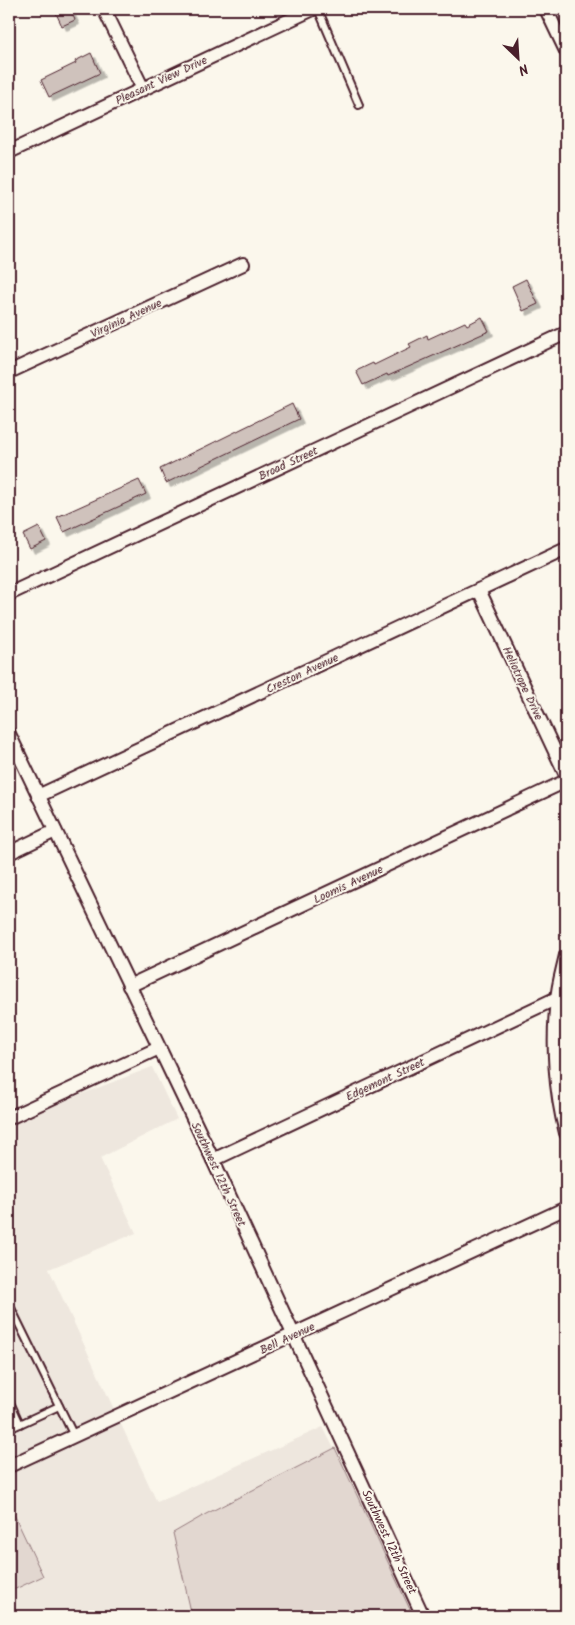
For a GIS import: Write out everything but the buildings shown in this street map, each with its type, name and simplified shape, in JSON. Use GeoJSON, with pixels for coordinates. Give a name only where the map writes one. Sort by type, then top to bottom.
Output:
{"type":"FeatureCollection","features":[{"type":"Feature","properties":{"kind":"street"},"geometry":{"type":"LineString","coordinates":[[104,9],[143,89]]}},
{"type":"Feature","properties":{"kind":"street","name":"Pleasant View Drive"},"geometry":{"type":"LineString","coordinates":[[9,152],[312,9]]}},
{"type":"Feature","properties":{"kind":"street"},"geometry":{"type":"LineString","coordinates":[[546,9],[566,51]]}},
{"type":"Feature","properties":{"kind":"street","name":"Virginia Avenue"},"geometry":{"type":"LineString","coordinates":[[9,372],[243,264]]}},
{"type":"Feature","properties":{"kind":"street","name":"Broad Street"},"geometry":{"type":"LineString","coordinates":[[9,594],[566,333]]}},
{"type":"Feature","properties":{"kind":"street","name":"Creston Avenue"},"geometry":{"type":"LineString","coordinates":[[38,796],[566,549]]}},
{"type":"Feature","properties":{"kind":"street","name":"Heliotrope Drive"},"geometry":{"type":"LineString","coordinates":[[479,590],[566,775]]}},
{"type":"Feature","properties":{"kind":"street","name":"Southwest 12th Street"},"geometry":{"type":"LineString","coordinates":[[9,734],[212,1160],[423,1616]]}},
{"type":"Feature","properties":{"kind":"street","name":"Loomis Avenue"},"geometry":{"type":"LineString","coordinates":[[129,986],[566,781]]}},
{"type":"Feature","properties":{"kind":"street"},"geometry":{"type":"LineString","coordinates":[[9,853],[55,831]]}},
{"type":"Feature","properties":{"kind":"street"},"geometry":{"type":"LineString","coordinates":[[566,954],[557,998],[555,1027],[557,1077],[566,1133]]}},
{"type":"Feature","properties":{"kind":"street","name":"Edgemont Street"},"geometry":{"type":"LineString","coordinates":[[212,1160],[557,998]]}},
{"type":"Feature","properties":{"kind":"street"},"geometry":{"type":"LineString","coordinates":[[9,1118],[159,1048]]}},
{"type":"Feature","properties":{"kind":"street","name":"Bell Avenue"},"geometry":{"type":"LineString","coordinates":[[9,1466],[566,1209]]}},
{"type":"Feature","properties":{"kind":"lane"},"geometry":{"type":"LineString","coordinates":[[318,9],[359,105]]}},
{"type":"Feature","properties":{"kind":"lane"},"geometry":{"type":"LineString","coordinates":[[9,1304],[74,1436]]}},
{"type":"Feature","properties":{"kind":"lane"},"geometry":{"type":"LineString","coordinates":[[9,1400],[20,1424]]}},
{"type":"Feature","properties":{"kind":"lane"},"geometry":{"type":"LineString","coordinates":[[9,1429],[59,1406]]}},
{"type":"Feature","properties":{"kind":"shaded area"},"geometry":{"type":"Polygon","coordinates":[[[152,1067],[177,1119],[100,1158],[136,1233],[49,1269],[157,1502],[323,1427],[419,1616],[9,1616],[9,1122],[152,1067]]]}},
{"type":"Feature","properties":{"kind":"shaded area"},"geometry":{"type":"Polygon","coordinates":[[[335,1448],[413,1616],[192,1616],[173,1533],[335,1448]]]}},
{"type":"Feature","properties":{"kind":"shaded area"},"geometry":{"type":"Polygon","coordinates":[[[12,1510],[43,1576],[9,1592],[9,1511],[12,1510]]]}}]}
